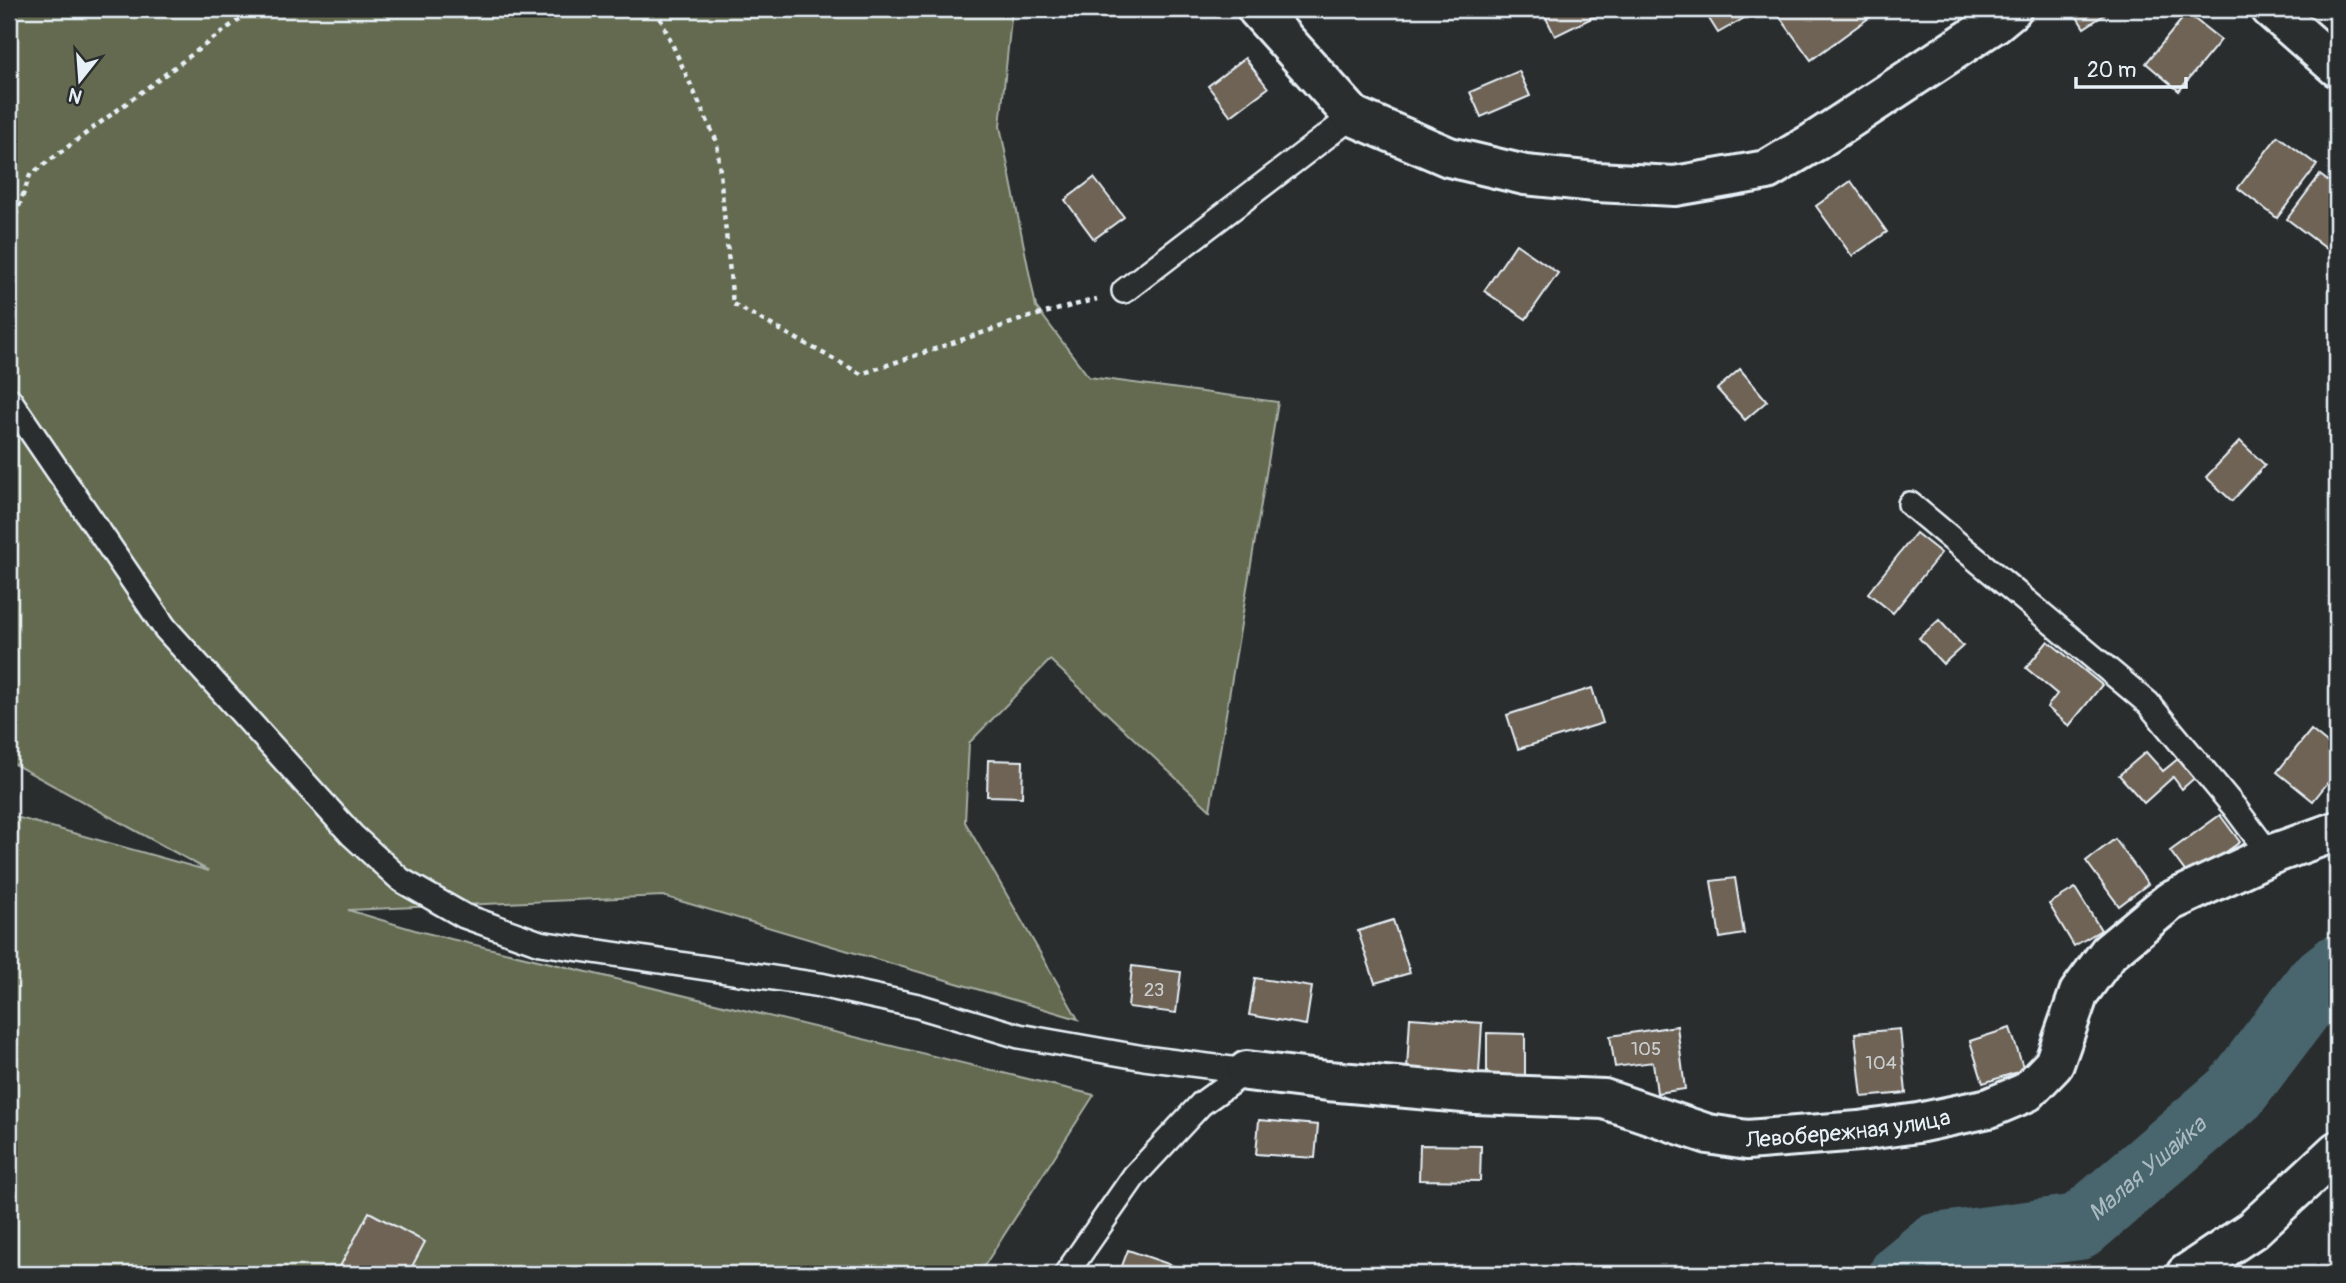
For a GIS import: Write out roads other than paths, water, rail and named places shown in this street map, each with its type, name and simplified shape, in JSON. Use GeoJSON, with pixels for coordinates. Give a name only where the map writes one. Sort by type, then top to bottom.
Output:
{"type":"FeatureCollection","features":[{"type":"Feature","properties":{"kind":"street"},"geometry":{"type":"LineString","coordinates":[[1257,9],[1353,117],[1449,157],[1525,175],[1675,186],[1767,170],[1996,23],[2012,9]]}},
{"type":"Feature","properties":{"kind":"street"},"geometry":{"type":"LineString","coordinates":[[2272,9],[2337,66]]}},
{"type":"Feature","properties":{"kind":"street","name":"Левобережная улица"},"geometry":{"type":"LineString","coordinates":[[1247,1071],[1328,1082],[1475,1094],[1604,1099],[1708,1134],[1746,1140],[1859,1131],[1989,1108],[2027,1092],[2054,1064],[2079,993],[2109,952],[2169,902],[2270,855],[2337,831]]}},
{"type":"Feature","properties":{"kind":"street"},"geometry":{"type":"LineString","coordinates":[[2186,1274],[2252,1230],[2337,1151]]}},
{"type":"Feature","properties":{"kind":"lane"},"geometry":{"type":"LineString","coordinates":[[1124,291],[1353,117]]}},
{"type":"Feature","properties":{"kind":"lane"},"geometry":{"type":"LineString","coordinates":[[9,399],[166,628],[352,835],[401,880],[464,916],[540,943],[820,985],[918,1006],[1019,1036],[1144,1058],[1247,1071]]}},
{"type":"Feature","properties":{"kind":"lane"},"geometry":{"type":"LineString","coordinates":[[1910,504],[2148,703],[2235,808],[2270,855]]}},
{"type":"Feature","properties":{"kind":"lane"},"geometry":{"type":"LineString","coordinates":[[1066,1274],[1135,1175],[1201,1104],[1247,1071]]}},
{"type":"Feature","properties":{"kind":"waterway","name":"Малая Ушайка"},"geometry":{"type":"LineString","coordinates":[[1902,1274],[1936,1246],[2079,1227],[2235,1093],[2318,983],[2337,968]]}}]}
